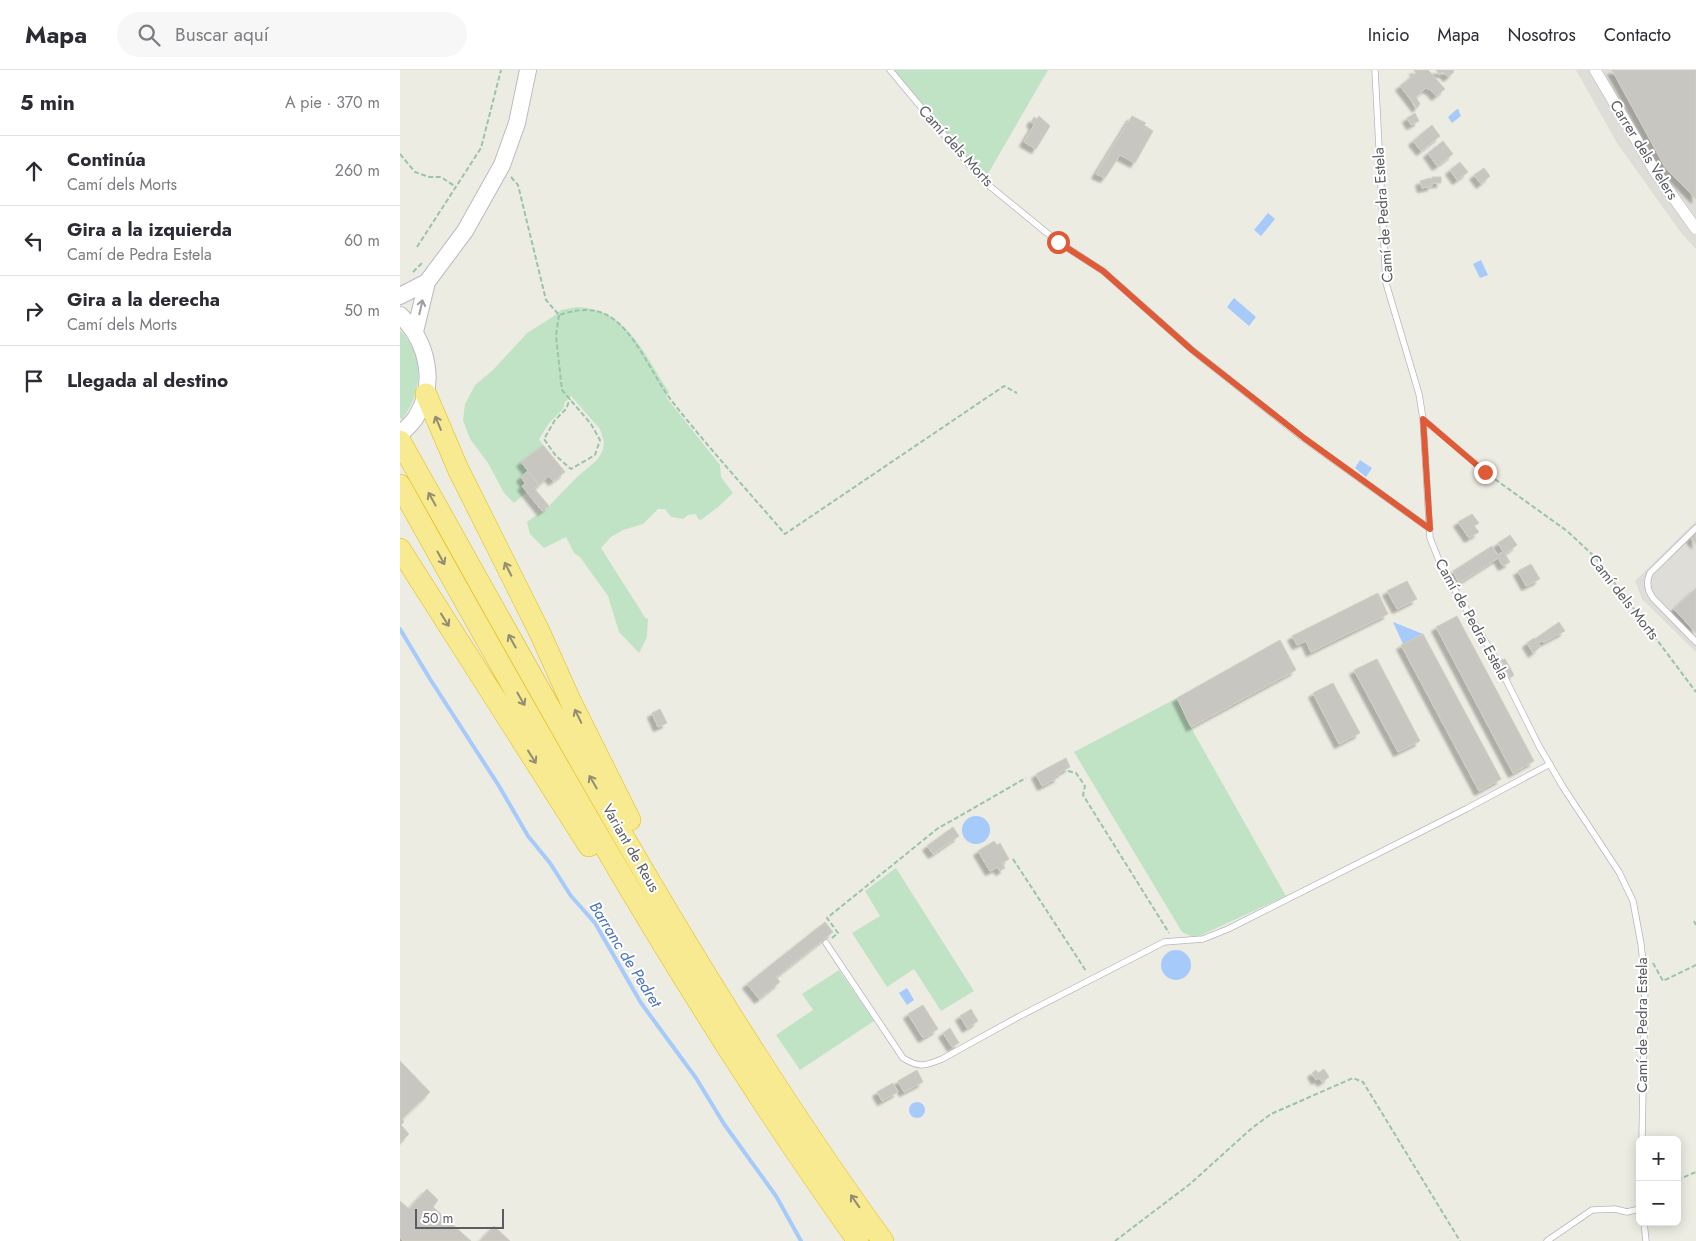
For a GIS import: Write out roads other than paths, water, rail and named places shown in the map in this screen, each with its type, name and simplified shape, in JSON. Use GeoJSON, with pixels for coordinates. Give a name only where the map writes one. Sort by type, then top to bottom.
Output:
{"type":"FeatureCollection","features":[{"type":"Feature","properties":{"kind":"highway"},"geometry":{"type":"LineString","coordinates":[[426,394],[458,469],[643,846],[784,1098]]}},
{"type":"Feature","properties":{"kind":"highway","name":"Variant de Reus"},"geometry":{"type":"LineString","coordinates":[[400,441],[668,912],[784,1098],[883,1241]]}},
{"type":"Feature","properties":{"kind":"highway","name":"Variant de Reus"},"geometry":{"type":"LineString","coordinates":[[400,485],[602,842],[657,935],[754,1090],[853,1234]]}},
{"type":"Feature","properties":{"kind":"highway"},"geometry":{"type":"LineString","coordinates":[[400,549],[747,1094],[853,1234]]}},
{"type":"Feature","properties":{"kind":"main road"},"geometry":{"type":"LineString","coordinates":[[415,332],[427,282],[466,231],[502,165],[517,123],[528,70]]}},
{"type":"Feature","properties":{"kind":"main road"},"geometry":{"type":"LineString","coordinates":[[400,296],[427,282]]}},
{"type":"Feature","properties":{"kind":"main road"},"geometry":{"type":"LineString","coordinates":[[400,315],[415,332],[424,352],[428,373],[426,394],[416,417],[400,435]]}},
{"type":"Feature","properties":{"kind":"street","name":"Carrer dels Velers"},"geometry":{"type":"LineString","coordinates":[[1595,70],[1656,173],[1696,228]]}},
{"type":"Feature","properties":{"kind":"lane","name":"Camí dels Morts"},"geometry":{"type":"LineString","coordinates":[[890,70],[981,179],[1058,242],[1103,271],[1192,350],[1304,438],[1430,529]]}},
{"type":"Feature","properties":{"kind":"lane","name":"Camí de Pedra Estela"},"geometry":{"type":"LineString","coordinates":[[1375,70],[1386,283],[1419,394],[1423,419],[1430,538],[1442,568],[1494,658],[1550,764],[1619,872],[1633,901],[1641,944],[1645,982],[1642,1136]]}},
{"type":"Feature","properties":{"kind":"lane"},"geometry":{"type":"LineString","coordinates":[[1696,528],[1650,573],[1646,581],[1653,598],[1696,642]]}},
{"type":"Feature","properties":{"kind":"lane"},"geometry":{"type":"LineString","coordinates":[[826,943],[903,1058],[913,1065],[929,1064],[942,1059],[1164,942],[1203,939],[1228,928],[1550,764]]}},
{"type":"Feature","properties":{"kind":"lane"},"geometry":{"type":"LineString","coordinates":[[1547,1241],[1592,1210],[1615,1209],[1627,1212],[1636,1209]]}},
{"type":"Feature","properties":{"kind":"lane"},"geometry":{"type":"LineString","coordinates":[[1644,1226],[1646,1241]]}},
{"type":"Feature","properties":{"kind":"water"},"geometry":{"type":"Polygon","coordinates":[[[1457,109],[1461,116],[1452,123],[1448,117],[1457,109]]]}},
{"type":"Feature","properties":{"kind":"water"},"geometry":{"type":"Polygon","coordinates":[[[1268,213],[1275,219],[1261,236],[1254,230],[1268,213]]]}},
{"type":"Feature","properties":{"kind":"water"},"geometry":{"type":"Polygon","coordinates":[[[1481,260],[1488,275],[1480,278],[1473,264],[1481,260]]]}},
{"type":"Feature","properties":{"kind":"water"},"geometry":{"type":"Polygon","coordinates":[[[1234,298],[1256,317],[1249,326],[1227,307],[1234,298]]]}},
{"type":"Feature","properties":{"kind":"water"},"geometry":{"type":"Polygon","coordinates":[[[1360,460],[1372,468],[1366,477],[1355,468],[1360,460]]]}},
{"type":"Feature","properties":{"kind":"water"},"geometry":{"type":"Polygon","coordinates":[[[1393,622],[1423,634],[1403,644],[1393,622]]]}},
{"type":"Feature","properties":{"kind":"water"},"geometry":{"type":"Polygon","coordinates":[[[976,816],[986,820],[990,830],[986,840],[976,844],[966,840],[962,830],[966,820],[976,816]]]}},
{"type":"Feature","properties":{"kind":"water"},"geometry":{"type":"Polygon","coordinates":[[[1176,950],[1182,951],[1190,959],[1190,971],[1182,979],[1176,980],[1170,979],[1162,971],[1161,965],[1162,959],[1170,951],[1176,950]]]}},
{"type":"Feature","properties":{"kind":"water"},"geometry":{"type":"Polygon","coordinates":[[[907,988],[914,1000],[907,1005],[899,993],[907,988]]]}},
{"type":"Feature","properties":{"kind":"water"},"geometry":{"type":"Polygon","coordinates":[[[917,1102],[925,1110],[917,1118],[909,1110],[917,1102]]]}},
{"type":"Feature","properties":{"kind":"waterway","name":"Barranc de Pedret"},"geometry":{"type":"LineString","coordinates":[[400,629],[499,786],[528,836],[550,863],[571,896],[595,923],[641,1003],[696,1078],[724,1124],[776,1196],[801,1241]]}}]}
